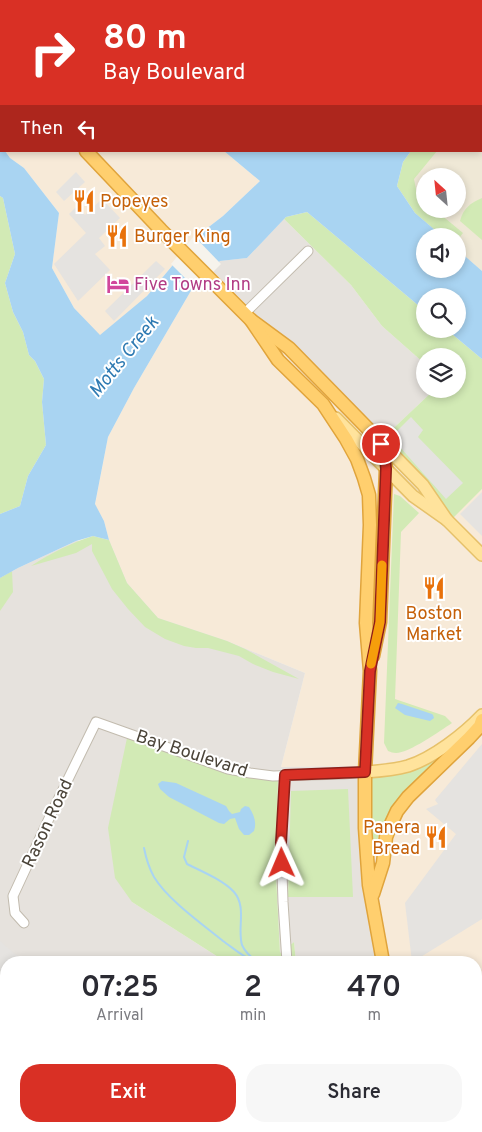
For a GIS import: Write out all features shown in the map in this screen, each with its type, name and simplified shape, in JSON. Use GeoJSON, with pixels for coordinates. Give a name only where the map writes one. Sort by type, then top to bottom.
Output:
{"type":"FeatureCollection","features":[{"type":"Feature","properties":{"kind":"highway"},"geometry":{"type":"LineString","coordinates":[[87,152],[247,317],[289,348],[378,438],[384,452],[386,469],[380,622],[370,671]]}},
{"type":"Feature","properties":{"kind":"highway"},"geometry":{"type":"LineString","coordinates":[[247,317],[278,360],[323,404],[358,458],[369,494],[370,525],[366,623],[370,671],[365,772],[365,828],[371,899],[382,956]]}},
{"type":"Feature","properties":{"kind":"highway"},"geometry":{"type":"LineString","coordinates":[[371,899],[382,863],[388,830],[397,811],[408,796],[469,738],[480,726],[482,720]]}},
{"type":"Feature","properties":{"kind":"main road"},"geometry":{"type":"LineString","coordinates":[[323,404],[413,496],[447,520],[482,555]]}},
{"type":"Feature","properties":{"kind":"main road"},"geometry":{"type":"LineString","coordinates":[[378,438],[423,485],[447,520]]}},
{"type":"Feature","properties":{"kind":"main road","name":"Bay Boulevard"},"geometry":{"type":"LineString","coordinates":[[365,772],[402,768],[419,762],[461,734],[482,715]]}},
{"type":"Feature","properties":{"kind":"street"},"geometry":{"type":"LineString","coordinates":[[247,317],[308,252]]}},
{"type":"Feature","properties":{"kind":"street","name":"Bay Boulevard"},"geometry":{"type":"LineString","coordinates":[[96,722],[228,769],[273,776],[365,772]]}},
{"type":"Feature","properties":{"kind":"street","name":"Rason Road"},"geometry":{"type":"LineString","coordinates":[[24,924],[15,913],[12,896],[96,722]]}},
{"type":"Feature","properties":{"kind":"street"},"geometry":{"type":"LineString","coordinates":[[285,775],[281,843],[287,956]]}},
{"type":"Feature","properties":{"kind":"shaded area"},"geometry":{"type":"Polygon","coordinates":[[[6,152],[225,152],[260,181],[223,216],[197,236],[147,296],[100,336],[74,308],[52,268],[59,213],[24,168],[10,158],[6,152]]]}},
{"type":"Feature","properties":{"kind":"shaded area"},"geometry":{"type":"Polygon","coordinates":[[[412,152],[482,152],[482,271],[466,257],[466,228],[433,228],[421,218],[466,218],[466,168],[416,168],[416,214],[412,152]]]}},
{"type":"Feature","properties":{"kind":"shaded area"},"geometry":{"type":"Polygon","coordinates":[[[76,172],[85,182],[64,201],[56,192],[76,172]]]}},
{"type":"Feature","properties":{"kind":"shaded area"},"geometry":{"type":"Polygon","coordinates":[[[102,199],[120,218],[99,238],[105,246],[95,254],[110,270],[78,301],[54,264],[86,233],[69,214],[77,206],[85,215],[102,199]]]}},
{"type":"Feature","properties":{"kind":"shaded area"},"geometry":{"type":"Polygon","coordinates":[[[284,219],[351,285],[382,326],[416,356],[416,398],[425,398],[381,440],[212,270],[220,261],[247,258],[284,219]]]}},
{"type":"Feature","properties":{"kind":"shaded area"},"geometry":{"type":"Polygon","coordinates":[[[156,261],[165,269],[114,321],[105,311],[156,261]]]}},
{"type":"Feature","properties":{"kind":"shaded area"},"geometry":{"type":"Polygon","coordinates":[[[212,270],[381,440],[450,520],[482,489],[482,956],[382,956],[370,869],[379,834],[388,818],[406,771],[366,779],[366,766],[281,767],[305,673],[227,641],[158,618],[127,583],[109,540],[104,521],[95,505],[108,437],[134,388],[192,289],[212,270]]]}},
{"type":"Feature","properties":{"kind":"shaded area"},"geometry":{"type":"Polygon","coordinates":[[[411,417],[423,430],[418,437],[463,483],[446,499],[391,437],[411,417]]]}},
{"type":"Feature","properties":{"kind":"shaded area"},"geometry":{"type":"Polygon","coordinates":[[[482,492],[482,536],[460,514],[482,492]]]}},
{"type":"Feature","properties":{"kind":"shaded area"},"geometry":{"type":"Polygon","coordinates":[[[109,540],[127,583],[158,618],[227,641],[305,673],[281,767],[367,766],[370,869],[382,956],[295,956],[294,942],[280,954],[276,875],[132,902],[217,956],[0,956],[0,578],[76,541],[109,540]]]}},
{"type":"Feature","properties":{"kind":"shaded area"},"geometry":{"type":"Polygon","coordinates":[[[482,744],[482,919],[422,956],[411,956],[405,903],[456,834],[426,809],[438,804],[435,800],[482,744]]]}},
{"type":"Feature","properties":{"kind":"shaded area"},"geometry":{"type":"Polygon","coordinates":[[[0,941],[17,956],[0,956],[0,941]]]}},
{"type":"Feature","properties":{"kind":"green space"},"geometry":{"type":"Polygon","coordinates":[[[410,152],[436,152],[423,168],[416,168],[416,177],[414,179],[416,214],[397,186],[403,162],[410,152]]]}},
{"type":"Feature","properties":{"kind":"green space"},"geometry":{"type":"Polygon","coordinates":[[[0,196],[3,198],[15,254],[5,283],[13,312],[23,332],[29,355],[35,361],[44,379],[42,402],[46,445],[28,476],[20,506],[0,514],[0,196]]]}},
{"type":"Feature","properties":{"kind":"green space"},"geometry":{"type":"Polygon","coordinates":[[[482,198],[482,240],[460,221],[461,218],[466,218],[466,209],[482,198]]]}},
{"type":"Feature","properties":{"kind":"green space"},"geometry":{"type":"Polygon","coordinates":[[[307,212],[416,303],[416,338],[457,338],[482,359],[482,489],[450,521],[381,440],[425,398],[466,398],[466,348],[416,348],[416,356],[382,326],[351,285],[284,219],[307,212]]]}},
{"type":"Feature","properties":{"kind":"green space"},"geometry":{"type":"Polygon","coordinates":[[[421,218],[445,218],[457,228],[433,228],[421,218]]]}},
{"type":"Feature","properties":{"kind":"green space"},"geometry":{"type":"Polygon","coordinates":[[[394,494],[400,496],[419,513],[401,532],[395,699],[445,716],[452,723],[416,746],[396,753],[388,751],[384,743],[394,494]]]}},
{"type":"Feature","properties":{"kind":"green space"},"geometry":{"type":"Polygon","coordinates":[[[93,536],[109,540],[127,583],[158,618],[227,641],[299,679],[273,672],[239,656],[208,648],[184,646],[165,639],[145,627],[112,589],[92,551],[92,544],[76,553],[31,566],[61,549],[93,536]]]}},
{"type":"Feature","properties":{"kind":"green space"},"geometry":{"type":"Polygon","coordinates":[[[12,571],[13,592],[0,611],[0,578],[12,571]]]}},
{"type":"Feature","properties":{"kind":"green space"},"geometry":{"type":"Polygon","coordinates":[[[127,738],[197,762],[278,777],[276,875],[280,953],[294,942],[295,956],[217,956],[132,902],[115,878],[108,828],[127,738]]]}},
{"type":"Feature","properties":{"kind":"green space"},"geometry":{"type":"Polygon","coordinates":[[[458,747],[388,818],[379,834],[370,869],[366,779],[406,771],[458,747]]]}},
{"type":"Feature","properties":{"kind":"green space"},"geometry":{"type":"Polygon","coordinates":[[[348,789],[353,897],[288,897],[291,791],[348,789]]]}},
{"type":"Feature","properties":{"kind":"water","name":"Motts Creek"},"geometry":{"type":"Polygon","coordinates":[[[0,152],[6,152],[10,158],[24,168],[59,213],[52,268],[74,308],[100,335],[147,296],[197,236],[223,216],[260,181],[225,152],[410,152],[403,162],[397,186],[416,214],[416,218],[421,218],[433,228],[416,228],[416,278],[466,278],[466,257],[482,271],[482,359],[457,338],[466,338],[466,288],[416,288],[416,303],[307,212],[286,217],[247,258],[220,261],[192,289],[134,388],[108,437],[95,504],[104,521],[109,540],[93,536],[76,541],[0,578],[0,514],[20,506],[28,476],[46,445],[42,402],[44,379],[35,361],[29,355],[23,332],[13,312],[5,283],[15,254],[3,198],[0,196],[0,152]]]}},
{"type":"Feature","properties":{"kind":"water"},"geometry":{"type":"Polygon","coordinates":[[[398,703],[432,714],[434,718],[430,721],[405,715],[395,708],[398,703]]]}},
{"type":"Feature","properties":{"kind":"water"},"geometry":{"type":"Polygon","coordinates":[[[162,781],[176,783],[226,806],[232,814],[240,812],[245,806],[249,807],[254,819],[254,831],[249,835],[244,835],[239,829],[235,818],[230,819],[224,824],[219,823],[169,797],[160,789],[158,784],[162,781]]]}},
{"type":"Feature","properties":{"kind":"pier"},"geometry":{"type":"Polygon","coordinates":[[[194,236],[221,264],[196,289],[171,264],[194,236]]]}},
{"type":"Feature","properties":{"kind":"waterway"},"geometry":{"type":"LineString","coordinates":[[188,841],[184,857],[187,864],[212,876],[234,892],[238,898],[241,911],[240,932],[242,945],[250,956]]}},
{"type":"Feature","properties":{"kind":"waterway"},"geometry":{"type":"LineString","coordinates":[[144,848],[152,874],[160,886],[186,911],[244,956]]}},
{"type":"Feature","properties":{"kind":"slow traffic"},"geometry":{"type":"LineString","coordinates":[[371,664],[380,622],[382,565]]}},
{"type":"Feature","properties":{"kind":"place","name":"Popeyes"},"geometry":{"type":"Point","coordinates":[84,201]}},
{"type":"Feature","properties":{"kind":"place","name":"Burger King"},"geometry":{"type":"Point","coordinates":[117,236]}},
{"type":"Feature","properties":{"kind":"place","name":"Five Towns Inn"},"geometry":{"type":"Point","coordinates":[118,284]}},
{"type":"Feature","properties":{"kind":"place","name":"Boston Market"},"geometry":{"type":"Point","coordinates":[434,588]}},
{"type":"Feature","properties":{"kind":"place","name":"Panera Bread"},"geometry":{"type":"Point","coordinates":[436,837]}},
{"type":"Feature","properties":{"kind":"route"},"geometry":{"type":"LineString","coordinates":[[282,863],[281,843],[285,775],[365,772],[370,671],[380,622],[386,469],[381,444]]}}]}
